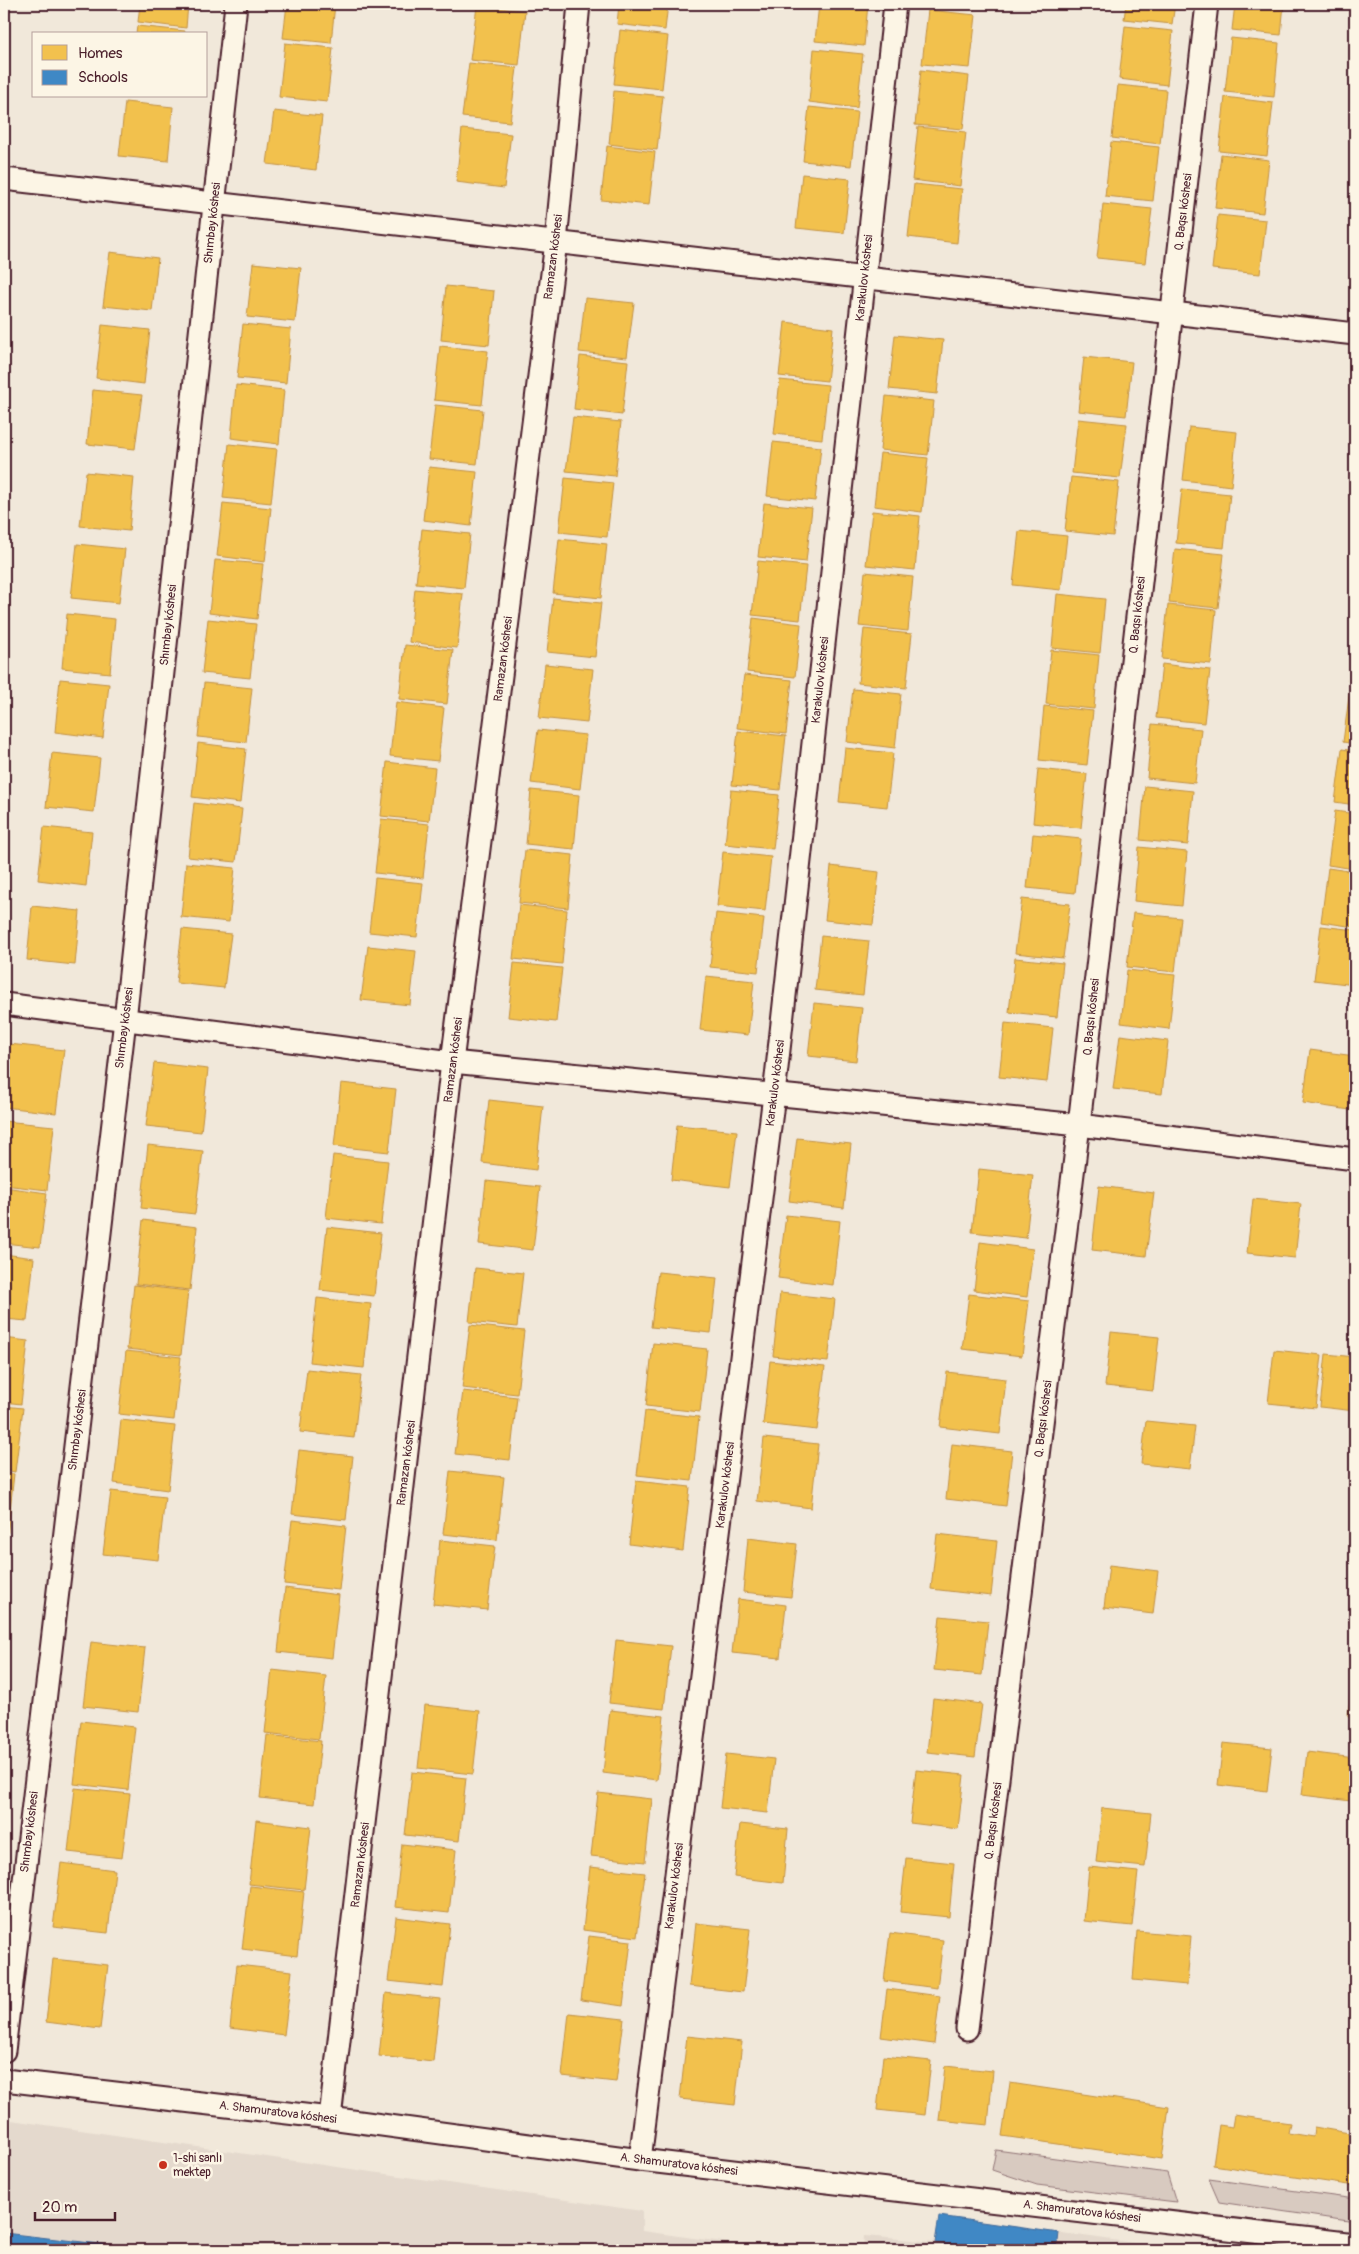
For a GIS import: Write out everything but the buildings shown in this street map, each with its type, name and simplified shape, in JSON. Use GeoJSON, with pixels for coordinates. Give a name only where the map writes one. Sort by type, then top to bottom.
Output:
{"type":"FeatureCollection","features":[{"type":"Feature","properties":{"kind":"street","name":"Shımbay kóshesi"},"geometry":{"type":"LineString","coordinates":[[4,2051],[125,1020],[236,4]]}},
{"type":"Feature","properties":{"kind":"street","name":"Ramazan kóshesi"},"geometry":{"type":"LineString","coordinates":[[330,2118],[452,1062],[556,242],[579,4]]}},
{"type":"Feature","properties":{"kind":"street","name":"Karakulov kóshesi"},"geometry":{"type":"LineString","coordinates":[[640,2160],[774,1095],[895,4]]}},
{"type":"Feature","properties":{"kind":"street","name":"Q. Baqsı kóshesi"},"geometry":{"type":"LineString","coordinates":[[967,2029],[1079,1125],[1207,4]]}},
{"type":"Feature","properties":{"kind":"street"},"geometry":{"type":"LineString","coordinates":[[4,179],[1355,334]]}},
{"type":"Feature","properties":{"kind":"street"},"geometry":{"type":"LineString","coordinates":[[4,1004],[452,1062],[1079,1125],[1355,1159]]}},
{"type":"Feature","properties":{"kind":"street","name":"A. Shamuratova kóshesi"},"geometry":{"type":"LineString","coordinates":[[4,2080],[330,2118],[640,2160],[1355,2244]]}},
{"type":"Feature","properties":{"kind":"shaded area","name":"1-shi sanlı mektep"},"geometry":{"type":"Polygon","coordinates":[[[4,2119],[642,2211],[642,2231],[781,2250],[4,2250],[4,2119]]]}},
{"type":"Feature","properties":{"kind":"shaded area"},"geometry":{"type":"Polygon","coordinates":[[[996,2150],[1167,2173],[1176,2202],[1037,2185],[992,2170],[996,2150]]]}},
{"type":"Feature","properties":{"kind":"shaded area"},"geometry":{"type":"Polygon","coordinates":[[[1209,2179],[1355,2199],[1355,2222],[1219,2202],[1209,2179]]]}},
{"type":"Feature","properties":{"kind":"shaded area"},"geometry":{"type":"Polygon","coordinates":[[[939,2216],[1184,2250],[863,2250],[864,2236],[935,2242],[939,2216]]]}},
{"type":"Feature","properties":{"kind":"place","name":"1-shi sanlı mektep"},"geometry":{"type":"Point","coordinates":[163,2165]}}]}
